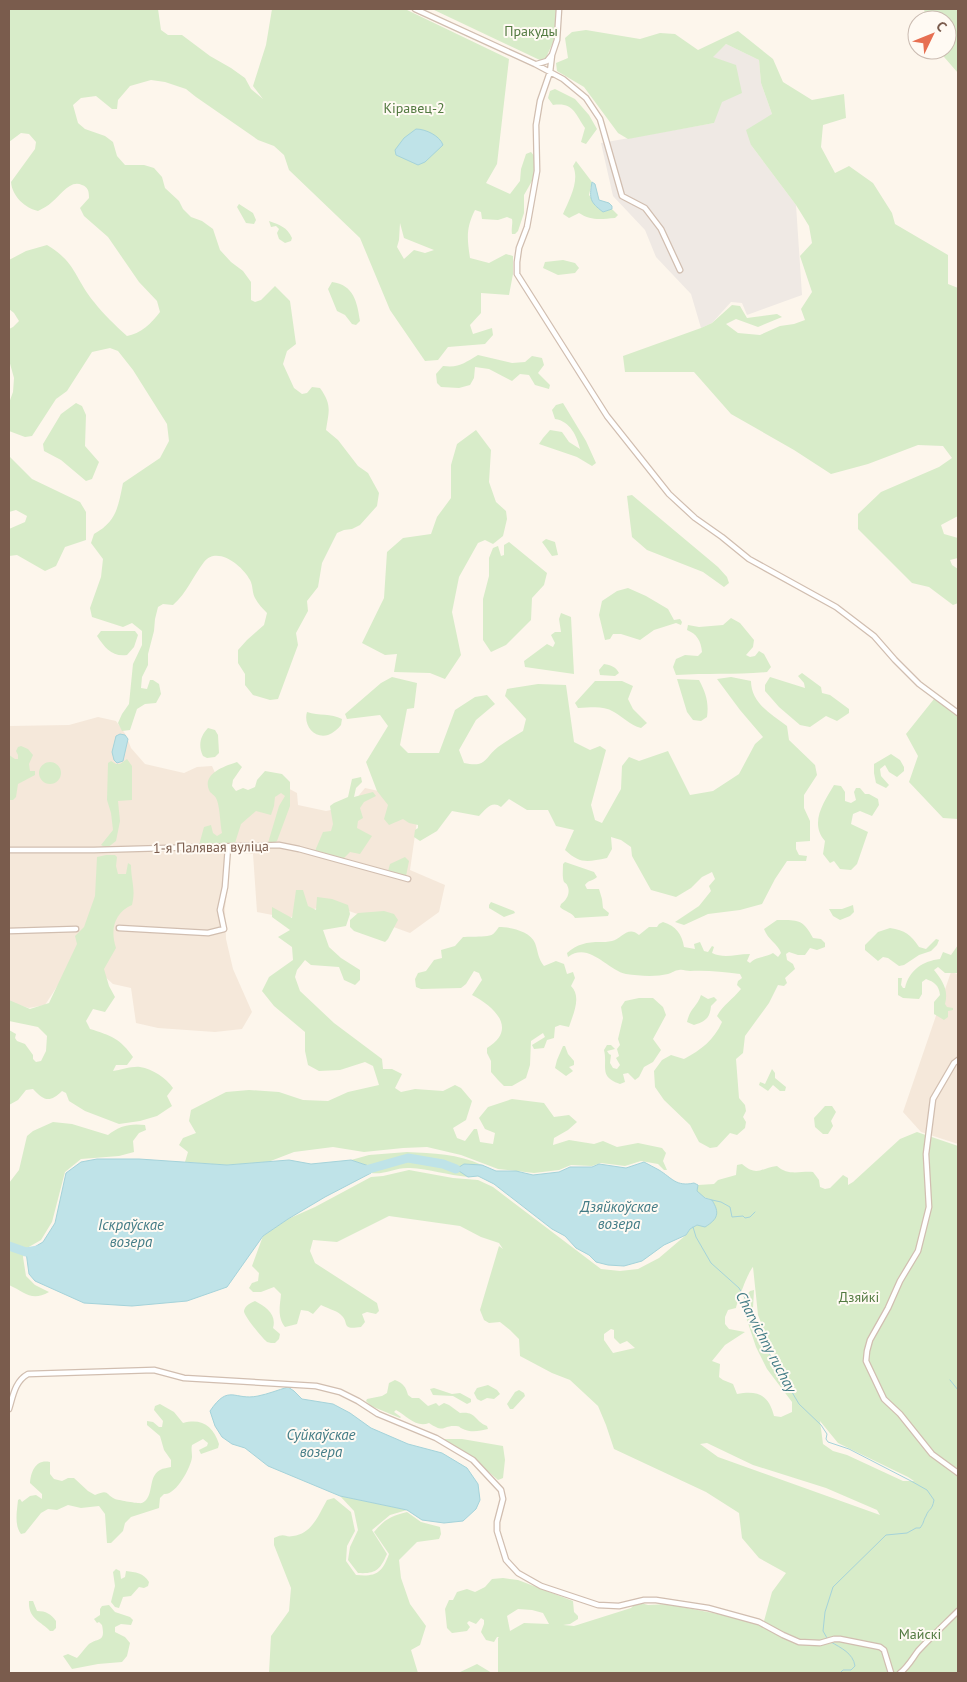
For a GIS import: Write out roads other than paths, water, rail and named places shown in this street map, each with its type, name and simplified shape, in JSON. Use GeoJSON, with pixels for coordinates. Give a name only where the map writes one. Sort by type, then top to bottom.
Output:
{"type":"FeatureCollection","features":[{"type":"Feature","properties":{"kind":"street"},"geometry":{"type":"LineString","coordinates":[[415,9],[535,64],[563,79],[586,98],[600,119],[622,196],[645,208],[661,229],[680,270]]}},
{"type":"Feature","properties":{"kind":"street"},"geometry":{"type":"LineString","coordinates":[[559,9],[557,40],[552,55],[550,72],[540,101],[536,125],[537,171],[526,227],[519,248],[517,274],[602,408],[669,494],[694,518],[722,537],[749,559],[836,607],[874,636],[894,660],[919,684],[958,713]]}},
{"type":"Feature","properties":{"kind":"street"},"geometry":{"type":"LineString","coordinates":[[535,64],[548,61],[552,55]]}},
{"type":"Feature","properties":{"kind":"street","name":"1-я Палявая вуліца"},"geometry":{"type":"LineString","coordinates":[[9,850],[279,846],[299,849],[408,879]]}},
{"type":"Feature","properties":{"kind":"street"},"geometry":{"type":"LineString","coordinates":[[118,928],[208,933],[224,929],[220,910],[225,887],[228,847]]}},
{"type":"Feature","properties":{"kind":"street"},"geometry":{"type":"LineString","coordinates":[[9,931],[76,929]]}},
{"type":"Feature","properties":{"kind":"street"},"geometry":{"type":"LineString","coordinates":[[958,1060],[954,1063],[933,1099],[926,1154],[929,1207],[918,1251],[900,1281],[888,1308],[870,1340],[866,1361],[884,1399],[900,1414],[932,1454],[958,1473]]}},
{"type":"Feature","properties":{"kind":"street"},"geometry":{"type":"LineString","coordinates":[[9,1409],[16,1387],[22,1378],[28,1374],[154,1370],[184,1378],[316,1386],[340,1392],[378,1414],[436,1438],[473,1460],[501,1490],[503,1499],[496,1522],[506,1560],[518,1573],[541,1586],[598,1606],[619,1606],[644,1600],[656,1600],[708,1608],[760,1622],[800,1642],[820,1643],[840,1638],[880,1647],[884,1650],[890,1673]]}},
{"type":"Feature","properties":{"kind":"street"},"geometry":{"type":"LineString","coordinates":[[900,1673],[910,1664],[931,1637],[958,1611]]}},
{"type":"Feature","properties":{"kind":"water"},"geometry":{"type":"Polygon","coordinates":[[[416,129],[432,134],[443,145],[425,162],[418,165],[396,155],[395,150],[404,138],[416,129]]]}},
{"type":"Feature","properties":{"kind":"water"},"geometry":{"type":"Polygon","coordinates":[[[592,182],[595,184],[599,200],[609,203],[612,209],[603,212],[593,203],[591,196],[592,182]]]}},
{"type":"Feature","properties":{"kind":"water"},"geometry":{"type":"Polygon","coordinates":[[[120,734],[125,735],[128,739],[123,761],[117,763],[112,752],[116,736],[120,734]]]}},
{"type":"Feature","properties":{"kind":"water","name":"Іскраўскае возера"},"geometry":{"type":"Polygon","coordinates":[[[97,1159],[139,1159],[227,1165],[289,1160],[311,1164],[351,1160],[372,1167],[371,1173],[325,1197],[263,1236],[227,1287],[187,1301],[132,1306],[84,1303],[35,1281],[29,1274],[26,1252],[43,1242],[55,1223],[66,1173],[81,1162],[97,1159]]]}},
{"type":"Feature","properties":{"kind":"water","name":"Дзяйкоўскае возера"},"geometry":{"type":"Polygon","coordinates":[[[644,1162],[678,1183],[694,1183],[698,1185],[697,1191],[705,1198],[712,1200],[717,1212],[713,1221],[705,1227],[697,1225],[690,1229],[686,1235],[664,1245],[642,1261],[624,1266],[596,1262],[589,1255],[576,1248],[565,1236],[552,1229],[494,1184],[478,1176],[468,1177],[456,1169],[464,1164],[482,1165],[496,1171],[516,1171],[533,1175],[559,1172],[570,1167],[592,1167],[599,1164],[626,1168],[644,1162]]]}},
{"type":"Feature","properties":{"kind":"water","name":"Суйкаўскае возера"},"geometry":{"type":"Polygon","coordinates":[[[288,1387],[302,1399],[333,1404],[371,1428],[408,1444],[442,1453],[467,1468],[478,1484],[480,1500],[476,1509],[463,1521],[444,1523],[422,1520],[407,1510],[340,1496],[268,1466],[245,1448],[232,1444],[222,1437],[215,1426],[210,1411],[222,1398],[227,1395],[258,1396],[288,1387]]]}},
{"type":"Feature","properties":{"kind":"waterway"},"geometry":{"type":"LineString","coordinates":[[362,1171],[408,1158],[443,1164],[456,1169]]}},
{"type":"Feature","properties":{"kind":"waterway"},"geometry":{"type":"LineString","coordinates":[[712,1200],[730,1207],[732,1217],[750,1217],[755,1212]]}},
{"type":"Feature","properties":{"kind":"waterway","name":"Charvichny ruchay"},"geometry":{"type":"LineString","coordinates":[[693,1227],[696,1237],[711,1263],[739,1288],[748,1303],[752,1318],[763,1343],[799,1404],[821,1425],[827,1434],[826,1439],[828,1442],[849,1449],[911,1481],[927,1490],[934,1500],[920,1528],[907,1533],[886,1535],[833,1587],[825,1612],[823,1631],[827,1638]]}},
{"type":"Feature","properties":{"kind":"waterway"},"geometry":{"type":"LineString","coordinates":[[9,1246],[26,1252],[38,1250]]}},
{"type":"Feature","properties":{"kind":"waterway"},"geometry":{"type":"LineString","coordinates":[[950,1380],[958,1390]]}},
{"type":"Feature","properties":{"kind":"waterway","name":"Charvichny ruchay"},"geometry":{"type":"LineString","coordinates":[[831,1642],[846,1651],[854,1661],[855,1666],[851,1670],[843,1670],[840,1673]]}},
{"type":"Feature","properties":{"kind":"park label","name":"Пракуды"},"geometry":{"type":"Point","coordinates":[531,31]}},
{"type":"Feature","properties":{"kind":"park label","name":"Кіравец-2"},"geometry":{"type":"Point","coordinates":[414,108]}},
{"type":"Feature","properties":{"kind":"park label","name":"Дзяйкі"},"geometry":{"type":"Point","coordinates":[859,1297]}},
{"type":"Feature","properties":{"kind":"park label","name":"Майскі"},"geometry":{"type":"Point","coordinates":[920,1634]}}]}
